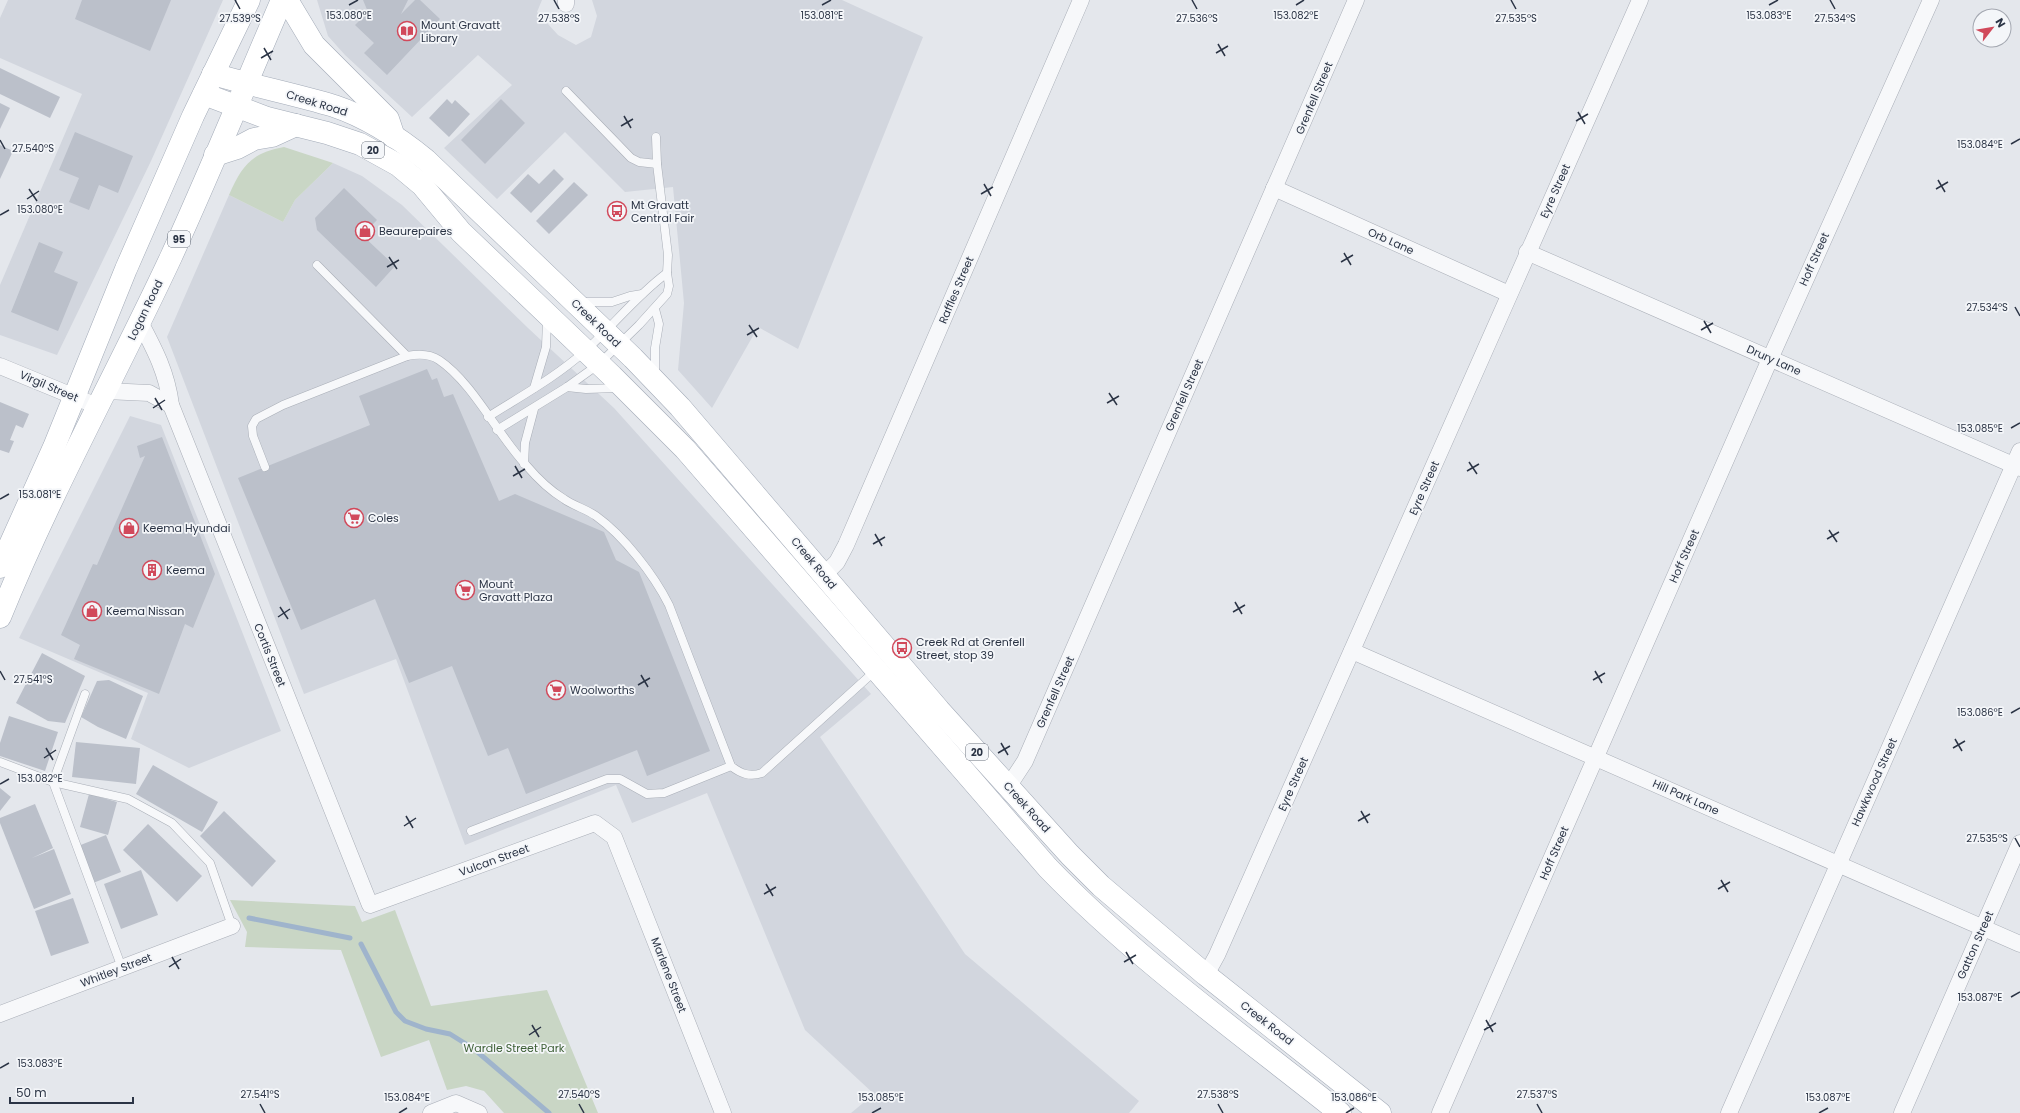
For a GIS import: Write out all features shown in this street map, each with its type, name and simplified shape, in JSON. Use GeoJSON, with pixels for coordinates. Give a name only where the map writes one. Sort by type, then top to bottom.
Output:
{"type":"FeatureCollection","features":[{"type":"Feature","properties":{"kind":"main road"},"geometry":{"type":"LineString","coordinates":[[0,567],[74,397],[126,269],[213,74],[249,0]]}},
{"type":"Feature","properties":{"kind":"main road","name":"Logan Road"},"geometry":{"type":"LineString","coordinates":[[0,617],[16,578],[172,256],[215,155],[237,108],[282,0]]}},
{"type":"Feature","properties":{"kind":"main road"},"geometry":{"type":"LineString","coordinates":[[287,0],[314,45],[388,119],[394,137]]}},
{"type":"Feature","properties":{"kind":"main road","name":"Creek Road"},"geometry":{"type":"LineString","coordinates":[[213,74],[335,107],[359,117],[394,137],[420,155],[444,176],[655,381],[710,442],[939,710],[1008,787],[1101,886],[1206,975],[1380,1113]]}},
{"type":"Feature","properties":{"kind":"main road","name":"Creek Road"},"geometry":{"type":"LineString","coordinates":[[204,94],[237,108],[267,118],[360,144],[398,165],[412,176],[422,185],[461,232],[548,314],[684,449],[1048,868],[1094,914],[1340,1113]]}},
{"type":"Feature","properties":{"kind":"main road"},"geometry":{"type":"LineString","coordinates":[[215,155],[237,148],[254,139],[272,136],[296,125]]}},
{"type":"Feature","properties":{"kind":"street","name":"Raffles Street"},"geometry":{"type":"LineString","coordinates":[[824,575],[837,562],[846,546],[1081,0]]}},
{"type":"Feature","properties":{"kind":"street","name":"Grenfell Street"},"geometry":{"type":"LineString","coordinates":[[1008,787],[1025,761],[1356,0]]}},
{"type":"Feature","properties":{"kind":"street","name":"Eyre Street"},"geometry":{"type":"LineString","coordinates":[[1206,975],[1217,956],[1508,294],[1640,0]]}},
{"type":"Feature","properties":{"kind":"street","name":"Hoff Street"},"geometry":{"type":"LineString","coordinates":[[1440,1113],[1770,358],[1931,0]]}},
{"type":"Feature","properties":{"kind":"street","name":"Orb Lane"},"geometry":{"type":"LineString","coordinates":[[1274,188],[1508,294]]}},
{"type":"Feature","properties":{"kind":"street","name":"Drury Lane"},"geometry":{"type":"LineString","coordinates":[[1527,252],[1770,358],[2018,461]]}},
{"type":"Feature","properties":{"kind":"street","name":"Cortis Street"},"geometry":{"type":"LineString","coordinates":[[140,322],[154,348],[168,384],[171,405],[370,905]]}},
{"type":"Feature","properties":{"kind":"street","name":"Virgil Street"},"geometry":{"type":"LineString","coordinates":[[0,366],[74,397],[102,398]]}},
{"type":"Feature","properties":{"kind":"street"},"geometry":{"type":"LineString","coordinates":[[102,398],[150,393],[171,405]]}},
{"type":"Feature","properties":{"kind":"street","name":"Hawkwood Street"},"geometry":{"type":"LineString","coordinates":[[1729,1113],[1838,864],[2018,461]]}},
{"type":"Feature","properties":{"kind":"street","name":"Hill Park Lane"},"geometry":{"type":"LineString","coordinates":[[1352,651],[2020,944]]}},
{"type":"Feature","properties":{"kind":"street","name":"Vulcan Street"},"geometry":{"type":"LineString","coordinates":[[370,905],[595,823],[614,837]]}},
{"type":"Feature","properties":{"kind":"street","name":"Marlene Street"},"geometry":{"type":"LineString","coordinates":[[614,837],[723,1113]]}},
{"type":"Feature","properties":{"kind":"street","name":"Gatton Street"},"geometry":{"type":"LineString","coordinates":[[1902,1113],[2020,843]]}},
{"type":"Feature","properties":{"kind":"street","name":"Whitley Street"},"geometry":{"type":"LineString","coordinates":[[0,1014],[232,926]]}},
{"type":"Feature","properties":{"kind":"street"},"geometry":{"type":"LineString","coordinates":[[431,1113],[456,1103],[478,1112]]}},
{"type":"Feature","properties":{"kind":"lane"},"geometry":{"type":"LineString","coordinates":[[566,91],[631,158],[639,162],[657,164]]}},
{"type":"Feature","properties":{"kind":"lane"},"geometry":{"type":"LineString","coordinates":[[497,430],[534,409],[567,387],[592,357],[612,338],[655,309],[669,290],[667,273],[668,255],[657,164],[656,137]]}},
{"type":"Feature","properties":{"kind":"lane"},"geometry":{"type":"LineString","coordinates":[[317,265],[407,356]]}},
{"type":"Feature","properties":{"kind":"lane"},"geometry":{"type":"LineString","coordinates":[[488,417],[569,364],[592,357],[612,338],[642,294],[667,273]]}},
{"type":"Feature","properties":{"kind":"lane"},"geometry":{"type":"LineString","coordinates":[[574,302],[612,302],[642,294]]}},
{"type":"Feature","properties":{"kind":"lane"},"geometry":{"type":"LineString","coordinates":[[655,309],[658,324],[655,348],[655,381]]}},
{"type":"Feature","properties":{"kind":"lane"},"geometry":{"type":"LineString","coordinates":[[534,388],[546,348],[548,314]]}},
{"type":"Feature","properties":{"kind":"lane"},"geometry":{"type":"LineString","coordinates":[[265,467],[253,436],[252,426],[256,419],[283,405],[407,356],[421,354],[438,359],[464,384],[524,464],[554,492],[588,511],[608,526],[660,588],[669,605],[731,766],[737,771],[753,776],[762,773],[876,670]]}},
{"type":"Feature","properties":{"kind":"lane"},"geometry":{"type":"LineString","coordinates":[[567,387],[586,389],[623,387]]}},
{"type":"Feature","properties":{"kind":"lane"},"geometry":{"type":"LineString","coordinates":[[524,464],[525,443],[534,409]]}},
{"type":"Feature","properties":{"kind":"lane"},"geometry":{"type":"LineString","coordinates":[[85,694],[52,782],[122,968]]}},
{"type":"Feature","properties":{"kind":"lane"},"geometry":{"type":"LineString","coordinates":[[0,762],[52,782],[128,799],[172,823],[210,863],[232,926]]}},
{"type":"Feature","properties":{"kind":"lane"},"geometry":{"type":"LineString","coordinates":[[471,830],[607,779],[620,778],[647,794],[664,793],[731,766]]}},
{"type":"Feature","properties":{"kind":"shaded area"},"geometry":{"type":"Polygon","coordinates":[[[8,0],[223,0],[151,161],[57,355],[0,335],[0,285],[82,94],[0,58],[0,18],[8,0]]]}},
{"type":"Feature","properties":{"kind":"shaded area"},"geometry":{"type":"Polygon","coordinates":[[[317,0],[542,0],[537,12],[558,35],[576,45],[591,37],[597,16],[592,0],[842,0],[923,37],[798,349],[758,327],[712,408],[678,370],[684,303],[673,187],[625,192],[565,132],[497,199],[444,148],[512,85],[478,55],[412,117],[345,55],[328,36],[317,0]]]}},
{"type":"Feature","properties":{"kind":"shaded area","name":"Mount Gravatt Plaza"},"geometry":{"type":"Polygon","coordinates":[[[333,163],[362,176],[402,205],[528,328],[614,408],[871,694],[820,737],[965,954],[1139,1101],[1129,1113],[851,1113],[874,1094],[805,1030],[707,793],[632,823],[616,785],[465,845],[396,659],[304,694],[167,337],[229,195],[283,222],[295,200],[333,163]]]}},
{"type":"Feature","properties":{"kind":"shaded area"},"geometry":{"type":"Polygon","coordinates":[[[130,416],[161,425],[281,731],[189,768],[131,739],[148,693],[19,638],[130,416]]]}},
{"type":"Feature","properties":{"kind":"green space"},"geometry":{"type":"Polygon","coordinates":[[[284,147],[333,163],[295,200],[283,222],[229,195],[238,176],[249,162],[263,153],[284,147]]]}},
{"type":"Feature","properties":{"kind":"green space","name":"Wardle Street Park"},"geometry":{"type":"Polygon","coordinates":[[[230,900],[355,906],[362,922],[395,910],[431,1006],[547,990],[598,1113],[504,1113],[484,1091],[466,1086],[447,1090],[429,1040],[381,1057],[341,950],[245,947],[247,932],[230,900]]]}},
{"type":"Feature","properties":{"kind":"building"},"geometry":{"type":"Polygon","coordinates":[[[82,0],[171,0],[150,51],[75,19],[82,0]]]}},
{"type":"Feature","properties":{"kind":"building","name":"Mount Gravatt Library"},"geometry":{"type":"Polygon","coordinates":[[[363,0],[408,0],[401,14],[415,0],[420,0],[440,19],[387,75],[364,53],[374,43],[355,25],[368,12],[363,0]]]}},
{"type":"Feature","properties":{"kind":"building"},"geometry":{"type":"Polygon","coordinates":[[[0,68],[60,97],[50,118],[0,94],[0,68]]]}},
{"type":"Feature","properties":{"kind":"building"},"geometry":{"type":"Polygon","coordinates":[[[447,99],[452,104],[455,100],[470,114],[449,137],[429,118],[447,99]]]}},
{"type":"Feature","properties":{"kind":"building"},"geometry":{"type":"Polygon","coordinates":[[[501,99],[525,123],[485,164],[461,140],[501,99]]]}},
{"type":"Feature","properties":{"kind":"building"},"geometry":{"type":"Polygon","coordinates":[[[0,103],[10,108],[0,129],[0,103]]]}},
{"type":"Feature","properties":{"kind":"building"},"geometry":{"type":"Polygon","coordinates":[[[75,132],[133,156],[118,193],[99,185],[89,210],[69,202],[79,178],[59,170],[75,132]]]}},
{"type":"Feature","properties":{"kind":"building"},"geometry":{"type":"Polygon","coordinates":[[[0,145],[13,151],[0,179],[0,145]]]}},
{"type":"Feature","properties":{"kind":"building"},"geometry":{"type":"Polygon","coordinates":[[[554,169],[564,179],[531,213],[510,193],[528,174],[539,184],[554,169]]]}},
{"type":"Feature","properties":{"kind":"building"},"geometry":{"type":"Polygon","coordinates":[[[574,182],[588,195],[549,234],[536,221],[574,182]]]}},
{"type":"Feature","properties":{"kind":"building"},"geometry":{"type":"Polygon","coordinates":[[[344,188],[377,220],[362,235],[395,266],[376,287],[317,230],[315,218],[344,188]]]}},
{"type":"Feature","properties":{"kind":"building"},"geometry":{"type":"Polygon","coordinates":[[[39,242],[63,252],[54,272],[78,282],[58,331],[11,312],[39,242]]]}},
{"type":"Feature","properties":{"kind":"building","name":"Mount Gravatt Plaza"},"geometry":{"type":"Polygon","coordinates":[[[427,369],[432,380],[437,378],[444,397],[453,394],[499,501],[515,494],[604,532],[616,560],[639,572],[710,751],[647,776],[637,750],[526,794],[508,748],[488,756],[452,666],[409,683],[375,599],[301,630],[238,478],[370,425],[359,396],[427,369]]]}},
{"type":"Feature","properties":{"kind":"building"},"geometry":{"type":"Polygon","coordinates":[[[0,402],[29,414],[23,428],[16,425],[10,440],[14,441],[9,453],[0,450],[0,402]]]}},
{"type":"Feature","properties":{"kind":"building","name":"Keema"},"geometry":{"type":"Polygon","coordinates":[[[162,437],[215,574],[193,628],[185,624],[159,694],[74,659],[80,645],[61,635],[93,564],[97,565],[145,456],[140,458],[137,446],[162,437]]]}},
{"type":"Feature","properties":{"kind":"building"},"geometry":{"type":"Polygon","coordinates":[[[42,653],[85,676],[65,723],[48,721],[16,703],[42,653]]]}},
{"type":"Feature","properties":{"kind":"building"},"geometry":{"type":"Polygon","coordinates":[[[109,680],[143,696],[126,739],[98,727],[81,717],[97,681],[109,680]]]}},
{"type":"Feature","properties":{"kind":"building"},"geometry":{"type":"Polygon","coordinates":[[[9,716],[58,732],[45,771],[0,756],[0,743],[9,716]]]}},
{"type":"Feature","properties":{"kind":"building"},"geometry":{"type":"Polygon","coordinates":[[[76,742],[140,748],[136,784],[72,777],[76,742]]]}},
{"type":"Feature","properties":{"kind":"building"},"geometry":{"type":"Polygon","coordinates":[[[153,765],[218,802],[202,832],[136,794],[153,765]]]}},
{"type":"Feature","properties":{"kind":"building"},"geometry":{"type":"Polygon","coordinates":[[[0,788],[11,797],[0,811],[0,788]]]}},
{"type":"Feature","properties":{"kind":"building"},"geometry":{"type":"Polygon","coordinates":[[[89,794],[117,802],[108,835],[80,827],[89,794]]]}},
{"type":"Feature","properties":{"kind":"building"},"geometry":{"type":"Polygon","coordinates":[[[35,804],[53,848],[32,858],[54,849],[71,894],[34,909],[0,823],[0,818],[35,804]]]}},
{"type":"Feature","properties":{"kind":"building"},"geometry":{"type":"Polygon","coordinates":[[[224,811],[276,861],[252,887],[200,836],[224,811]]]}},
{"type":"Feature","properties":{"kind":"building"},"geometry":{"type":"Polygon","coordinates":[[[148,824],[202,876],[177,902],[123,850],[148,824]]]}},
{"type":"Feature","properties":{"kind":"building"},"geometry":{"type":"Polygon","coordinates":[[[106,835],[121,872],[93,883],[78,846],[106,835]]]}},
{"type":"Feature","properties":{"kind":"building"},"geometry":{"type":"Polygon","coordinates":[[[141,870],[158,915],[121,929],[104,884],[141,870]]]}},
{"type":"Feature","properties":{"kind":"building"},"geometry":{"type":"Polygon","coordinates":[[[73,898],[89,943],[51,956],[35,911],[73,898]]]}},
{"type":"Feature","properties":{"kind":"waterway"},"geometry":{"type":"LineString","coordinates":[[249,918],[350,938]]}},
{"type":"Feature","properties":{"kind":"waterway"},"geometry":{"type":"LineString","coordinates":[[361,944],[396,1012],[405,1021],[426,1029],[450,1034],[474,1049],[549,1113]]}},
{"type":"Feature","properties":{"kind":"place","name":"Mount Gravatt Library"},"geometry":{"type":"Point","coordinates":[407,31]}},
{"type":"Feature","properties":{"kind":"place","name":"Mt Gravatt Central Fair"},"geometry":{"type":"Point","coordinates":[617,211]}},
{"type":"Feature","properties":{"kind":"place","name":"Beaurepaires"},"geometry":{"type":"Point","coordinates":[365,231]}},
{"type":"Feature","properties":{"kind":"place","name":"Coles"},"geometry":{"type":"Point","coordinates":[354,518]}},
{"type":"Feature","properties":{"kind":"place","name":"Keema Hyundai"},"geometry":{"type":"Point","coordinates":[129,528]}},
{"type":"Feature","properties":{"kind":"place","name":"Keema"},"geometry":{"type":"Point","coordinates":[152,570]}},
{"type":"Feature","properties":{"kind":"place","name":"Mount Gravatt Plaza"},"geometry":{"type":"Point","coordinates":[465,590]}},
{"type":"Feature","properties":{"kind":"place","name":"Keema Nissan"},"geometry":{"type":"Point","coordinates":[92,611]}},
{"type":"Feature","properties":{"kind":"place","name":"Creek Rd at Grenfell Street, stop 39"},"geometry":{"type":"Point","coordinates":[902,648]}},
{"type":"Feature","properties":{"kind":"place","name":"Woolworths"},"geometry":{"type":"Point","coordinates":[556,690]}}]}
